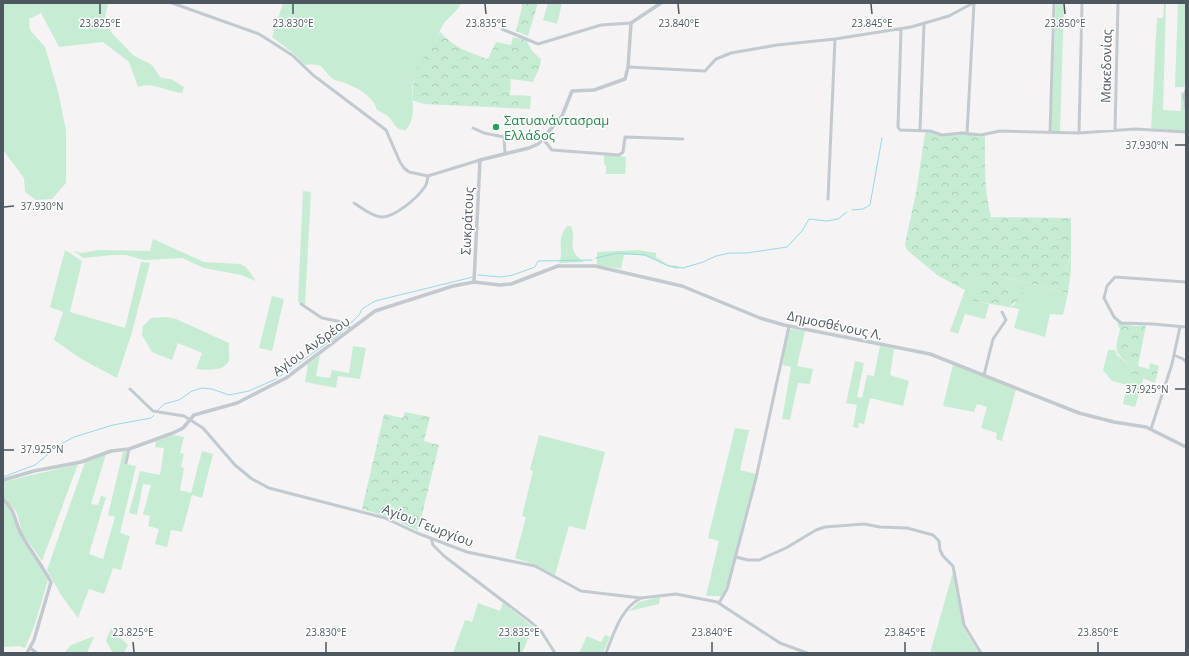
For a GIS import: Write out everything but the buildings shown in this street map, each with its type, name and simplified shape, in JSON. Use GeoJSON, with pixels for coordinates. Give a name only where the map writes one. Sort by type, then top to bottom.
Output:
{"type":"FeatureCollection","features":[{"type":"Feature","properties":{"kind":"street"},"geometry":{"type":"LineString","coordinates":[[172,3],[259,34],[281,47],[292,55],[313,75],[386,130],[404,168],[416,175],[428,176],[504,153],[529,148],[542,139],[562,116],[572,91],[594,90],[625,79],[628,67],[631,23]]}},
{"type":"Feature","properties":{"kind":"street"},"geometry":{"type":"LineString","coordinates":[[502,29],[538,44],[601,25],[631,23],[661,3]]}},
{"type":"Feature","properties":{"kind":"street"},"geometry":{"type":"LineString","coordinates":[[628,67],[705,72],[716,60],[731,53],[777,45],[835,39],[924,24],[949,16],[973,3]]}},
{"type":"Feature","properties":{"kind":"street"},"geometry":{"type":"LineString","coordinates":[[967,134],[973,3]]}},
{"type":"Feature","properties":{"kind":"street"},"geometry":{"type":"LineString","coordinates":[[1050,133],[1054,3]]}},
{"type":"Feature","properties":{"kind":"street"},"geometry":{"type":"LineString","coordinates":[[1079,133],[1082,3]]}},
{"type":"Feature","properties":{"kind":"street","name":"Μακεδονίας"},"geometry":{"type":"LineString","coordinates":[[1115,130],[1118,3]]}},
{"type":"Feature","properties":{"kind":"street"},"geometry":{"type":"LineString","coordinates":[[920,130],[924,24]]}},
{"type":"Feature","properties":{"kind":"street"},"geometry":{"type":"LineString","coordinates":[[901,28],[898,129],[930,130],[942,135],[956,133],[981,135],[1000,131],[1050,133],[1079,133],[1115,130],[1186,132]]}},
{"type":"Feature","properties":{"kind":"street"},"geometry":{"type":"LineString","coordinates":[[828,199],[835,39]]}},
{"type":"Feature","properties":{"kind":"street"},"geometry":{"type":"LineString","coordinates":[[1186,90],[1184,96],[1186,108]]}},
{"type":"Feature","properties":{"kind":"street"},"geometry":{"type":"LineString","coordinates":[[473,128],[484,133],[504,137],[504,153]]}},
{"type":"Feature","properties":{"kind":"street"},"geometry":{"type":"LineString","coordinates":[[542,139],[552,150],[619,155],[623,152],[625,137],[683,139]]}},
{"type":"Feature","properties":{"kind":"street","name":"Σωκράτους"},"geometry":{"type":"LineString","coordinates":[[474,282],[480,160]]}},
{"type":"Feature","properties":{"kind":"street"},"geometry":{"type":"LineString","coordinates":[[354,203],[376,216],[390,215],[402,209],[423,190],[427,184],[428,176]]}},
{"type":"Feature","properties":{"kind":"street","name":"Δημοσθένους Λ."},"geometry":{"type":"LineString","coordinates":[[474,282],[500,285],[511,284],[558,266],[595,266],[682,286],[760,318],[789,326],[930,354],[1079,413],[1151,429],[1186,447]]}},
{"type":"Feature","properties":{"kind":"street"},"geometry":{"type":"LineString","coordinates":[[1186,282],[1115,277],[1106,286],[1104,295],[1105,302],[1114,317],[1121,323],[1186,327]]}},
{"type":"Feature","properties":{"kind":"street","name":"Αγίου Ανδρέου"},"geometry":{"type":"LineString","coordinates":[[3,480],[34,471],[81,462],[111,451],[129,449],[178,430],[187,424],[189,419],[194,416],[237,403],[274,385],[298,371],[372,313],[395,303],[453,286],[474,282]]}},
{"type":"Feature","properties":{"kind":"street"},"geometry":{"type":"LineString","coordinates":[[301,304],[322,318],[342,322],[350,329]]}},
{"type":"Feature","properties":{"kind":"street"},"geometry":{"type":"LineString","coordinates":[[984,375],[993,339],[1006,320],[1002,312]]}},
{"type":"Feature","properties":{"kind":"street"},"geometry":{"type":"LineString","coordinates":[[719,603],[727,589],[756,478],[789,326]]}},
{"type":"Feature","properties":{"kind":"street"},"geometry":{"type":"LineString","coordinates":[[1151,429],[1174,355],[1180,327]]}},
{"type":"Feature","properties":{"kind":"street"},"geometry":{"type":"LineString","coordinates":[[1174,355],[1186,362]]}},
{"type":"Feature","properties":{"kind":"street","name":"Αγίου Γεωργίου"},"geometry":{"type":"LineString","coordinates":[[130,389],[153,412],[184,416],[203,428],[236,465],[260,484],[329,505],[385,518],[431,538],[469,552],[514,560],[535,566],[581,591],[641,598],[676,594],[719,603],[780,643],[807,653]]}},
{"type":"Feature","properties":{"kind":"street"},"geometry":{"type":"LineString","coordinates":[[126,463],[129,449]]}},
{"type":"Feature","properties":{"kind":"street"},"geometry":{"type":"LineString","coordinates":[[3,499],[12,509],[22,534],[44,569],[50,582],[30,648],[26,653]]}},
{"type":"Feature","properties":{"kind":"street"},"geometry":{"type":"LineString","coordinates":[[736,557],[748,560],[759,560],[825,527],[864,524],[880,527],[907,528],[933,535],[938,537],[943,556],[953,566],[964,625],[981,653]]}},
{"type":"Feature","properties":{"kind":"street"},"geometry":{"type":"LineString","coordinates":[[431,538],[433,545],[444,556],[541,631],[555,653]]}},
{"type":"Feature","properties":{"kind":"street"},"geometry":{"type":"LineString","coordinates":[[606,653],[625,612],[632,603],[641,598]]}},
{"type":"Feature","properties":{"kind":"street"},"geometry":{"type":"LineString","coordinates":[[30,648],[37,653]]}},
{"type":"Feature","properties":{"kind":"green space"},"geometry":{"type":"Polygon","coordinates":[[[3,3],[108,3],[105,18],[111,32],[133,55],[152,65],[161,78],[171,79],[184,87],[182,93],[149,85],[138,87],[129,62],[103,42],[59,47],[41,13],[29,19],[30,30],[45,47],[58,91],[66,130],[66,183],[52,199],[36,200],[25,192],[24,178],[3,150],[3,3]]]}},
{"type":"Feature","properties":{"kind":"green space"},"geometry":{"type":"Polygon","coordinates":[[[283,3],[461,3],[456,11],[443,24],[434,44],[419,67],[415,76],[412,90],[412,117],[406,130],[402,130],[397,128],[388,116],[377,110],[369,97],[360,90],[333,79],[320,66],[305,65],[293,53],[272,37],[283,3]]]}},
{"type":"Feature","properties":{"kind":"green space"},"geometry":{"type":"Polygon","coordinates":[[[523,3],[538,3],[528,36],[516,31],[523,3]]]}},
{"type":"Feature","properties":{"kind":"green space"},"geometry":{"type":"Polygon","coordinates":[[[548,3],[562,3],[557,24],[543,20],[548,3]]]}},
{"type":"Feature","properties":{"kind":"green space"},"geometry":{"type":"Polygon","coordinates":[[[1056,3],[1064,3],[1060,132],[1051,132],[1056,3]]]}},
{"type":"Feature","properties":{"kind":"green space"},"geometry":{"type":"Polygon","coordinates":[[[1164,3],[1166,3],[1163,110],[1181,111],[1181,92],[1183,92],[1183,102],[1186,112],[1186,130],[1184,131],[1151,131],[1157,18],[1163,18],[1164,3]]]}},
{"type":"Feature","properties":{"kind":"green space"},"geometry":{"type":"Polygon","coordinates":[[[1178,3],[1186,3],[1185,87],[1175,87],[1178,3]]]}},
{"type":"Feature","properties":{"kind":"green space"},"geometry":{"type":"Polygon","coordinates":[[[440,32],[456,46],[488,59],[496,42],[511,45],[513,37],[526,40],[532,51],[541,59],[540,66],[533,82],[511,79],[510,95],[531,96],[530,109],[424,104],[412,100],[414,80],[417,69],[440,32]]]}},
{"type":"Feature","properties":{"kind":"green space"},"geometry":{"type":"Polygon","coordinates":[[[927,131],[942,134],[966,134],[978,137],[985,136],[986,187],[991,217],[1071,218],[1071,270],[1068,293],[996,275],[977,278],[959,287],[937,275],[907,250],[905,244],[916,193],[925,134],[927,131]]]}},
{"type":"Feature","properties":{"kind":"green space"},"geometry":{"type":"Polygon","coordinates":[[[604,154],[626,157],[625,174],[606,174],[604,154]]]}},
{"type":"Feature","properties":{"kind":"green space"},"geometry":{"type":"Polygon","coordinates":[[[303,191],[311,192],[305,305],[298,302],[303,191]]]}},
{"type":"Feature","properties":{"kind":"green space"},"geometry":{"type":"Polygon","coordinates":[[[567,226],[571,226],[573,232],[573,249],[578,257],[584,262],[559,263],[561,258],[561,241],[563,231],[567,226]]]}},
{"type":"Feature","properties":{"kind":"green space"},"geometry":{"type":"Polygon","coordinates":[[[153,239],[204,262],[240,264],[246,267],[256,281],[241,275],[204,268],[182,258],[144,260],[126,255],[112,255],[83,258],[74,251],[82,253],[99,250],[150,251],[153,239]]]}},
{"type":"Feature","properties":{"kind":"green space"},"geometry":{"type":"Polygon","coordinates":[[[65,250],[82,261],[70,312],[125,328],[141,262],[150,263],[132,332],[117,378],[83,360],[54,340],[63,312],[50,307],[65,250]]]}},
{"type":"Feature","properties":{"kind":"green space"},"geometry":{"type":"Polygon","coordinates":[[[638,250],[656,253],[656,257],[669,265],[678,266],[678,269],[670,267],[649,257],[636,254],[624,255],[621,269],[597,265],[597,252],[638,250]]]}},
{"type":"Feature","properties":{"kind":"green space"},"geometry":{"type":"Polygon","coordinates":[[[987,275],[996,275],[1068,293],[1063,315],[1050,314],[1045,337],[1014,328],[1019,309],[1009,307],[1014,305],[1022,291],[1008,283],[973,301],[989,304],[985,319],[965,314],[958,334],[950,331],[965,290],[959,287],[968,281],[987,275]]]}},
{"type":"Feature","properties":{"kind":"green space"},"geometry":{"type":"Polygon","coordinates":[[[994,281],[1005,282],[1016,286],[1022,291],[1023,296],[1009,307],[973,301],[970,296],[976,287],[982,283],[994,281]]]}},
{"type":"Feature","properties":{"kind":"green space"},"geometry":{"type":"Polygon","coordinates":[[[272,296],[284,299],[272,351],[259,348],[272,296]]]}},
{"type":"Feature","properties":{"kind":"green space"},"geometry":{"type":"Polygon","coordinates":[[[166,317],[176,319],[229,343],[229,360],[227,364],[224,367],[215,369],[196,369],[202,353],[178,343],[172,360],[152,352],[142,335],[143,326],[151,318],[166,317]]]}},
{"type":"Feature","properties":{"kind":"green space"},"geometry":{"type":"Polygon","coordinates":[[[1117,323],[1134,326],[1146,325],[1138,366],[1149,369],[1150,363],[1159,366],[1155,383],[1132,374],[1133,368],[1117,352],[1116,348],[1120,329],[1117,323]]]}},
{"type":"Feature","properties":{"kind":"green space"},"geometry":{"type":"Polygon","coordinates":[[[789,329],[805,331],[797,366],[813,369],[810,384],[798,383],[790,420],[782,419],[791,367],[782,365],[789,329]]]}},
{"type":"Feature","properties":{"kind":"green space"},"geometry":{"type":"Polygon","coordinates":[[[353,346],[366,348],[360,379],[338,376],[336,388],[305,382],[308,364],[320,355],[316,376],[330,378],[332,370],[349,373],[353,346]]]}},
{"type":"Feature","properties":{"kind":"green space"},"geometry":{"type":"Polygon","coordinates":[[[880,346],[894,349],[890,375],[909,381],[903,406],[870,398],[864,424],[859,423],[858,428],[853,427],[857,405],[846,403],[855,361],[864,363],[857,397],[862,398],[867,375],[874,376],[880,346]]]}},
{"type":"Feature","properties":{"kind":"green space"},"geometry":{"type":"Polygon","coordinates":[[[1108,350],[1115,350],[1117,355],[1133,368],[1133,374],[1144,377],[1135,407],[1123,404],[1127,385],[1112,381],[1103,370],[1108,350]]]}},
{"type":"Feature","properties":{"kind":"green space"},"geometry":{"type":"Polygon","coordinates":[[[953,365],[1016,389],[1002,441],[996,439],[997,433],[981,428],[987,407],[977,404],[974,412],[943,406],[953,365]]]}},
{"type":"Feature","properties":{"kind":"green space"},"geometry":{"type":"Polygon","coordinates":[[[405,412],[430,417],[424,441],[439,445],[418,531],[394,519],[362,509],[384,414],[403,418],[405,412]]]}},
{"type":"Feature","properties":{"kind":"green space"},"geometry":{"type":"Polygon","coordinates":[[[735,428],[749,430],[740,470],[756,474],[726,589],[721,596],[706,596],[719,541],[708,538],[735,428]]]}},
{"type":"Feature","properties":{"kind":"green space"},"geometry":{"type":"Polygon","coordinates":[[[174,435],[184,437],[180,453],[184,454],[181,467],[184,468],[180,490],[191,493],[202,451],[213,454],[202,498],[192,495],[182,532],[171,530],[167,547],[155,544],[159,529],[148,526],[150,516],[143,514],[151,485],[143,484],[137,515],[129,513],[140,471],[160,475],[164,448],[155,447],[156,441],[174,435]]]}},
{"type":"Feature","properties":{"kind":"green space"},"geometry":{"type":"Polygon","coordinates":[[[539,435],[605,452],[585,530],[569,526],[555,575],[536,565],[515,558],[526,517],[522,516],[533,471],[530,470],[539,435]]]}},
{"type":"Feature","properties":{"kind":"green space"},"geometry":{"type":"Polygon","coordinates":[[[128,451],[126,464],[136,466],[120,533],[130,536],[121,570],[113,568],[104,594],[89,589],[78,618],[61,595],[47,570],[85,462],[106,454],[91,504],[98,505],[101,496],[106,497],[89,554],[103,559],[115,517],[108,515],[123,452],[128,451]]]}},
{"type":"Feature","properties":{"kind":"green space"},"geometry":{"type":"Polygon","coordinates":[[[78,464],[42,561],[23,534],[16,511],[3,496],[3,482],[78,464]]]}},
{"type":"Feature","properties":{"kind":"green space"},"geometry":{"type":"Polygon","coordinates":[[[3,501],[11,510],[48,580],[34,627],[25,648],[19,646],[3,647],[3,501]]]}},
{"type":"Feature","properties":{"kind":"green space"},"geometry":{"type":"Polygon","coordinates":[[[953,572],[963,627],[979,653],[930,653],[953,572]]]}},
{"type":"Feature","properties":{"kind":"green space"},"geometry":{"type":"Polygon","coordinates":[[[660,597],[659,604],[629,611],[639,602],[660,597]]]}},
{"type":"Feature","properties":{"kind":"green space"},"geometry":{"type":"Polygon","coordinates":[[[478,603],[500,611],[503,603],[533,627],[522,653],[453,653],[465,620],[472,622],[478,603]]]}},
{"type":"Feature","properties":{"kind":"green space"},"geometry":{"type":"Polygon","coordinates":[[[111,628],[128,645],[124,653],[113,653],[106,641],[111,628]]]}},
{"type":"Feature","properties":{"kind":"green space"},"geometry":{"type":"Polygon","coordinates":[[[605,635],[610,637],[603,653],[579,653],[587,636],[601,642],[605,635]]]}},
{"type":"Feature","properties":{"kind":"green space"},"geometry":{"type":"Polygon","coordinates":[[[94,637],[87,653],[64,653],[71,645],[94,637]]]}},
{"type":"Feature","properties":{"kind":"waterway"},"geometry":{"type":"LineString","coordinates":[[852,210],[863,209],[870,205],[882,138]]}},
{"type":"Feature","properties":{"kind":"waterway"},"geometry":{"type":"LineString","coordinates":[[596,258],[618,253],[645,255],[668,266],[683,268],[716,256],[730,253],[747,253],[787,247],[802,231],[809,219],[827,221],[838,219],[847,212]]}},
{"type":"Feature","properties":{"kind":"waterway"},"geometry":{"type":"LineString","coordinates":[[478,275],[501,277],[513,275],[535,267],[538,261],[592,260]]}},
{"type":"Feature","properties":{"kind":"waterway"},"geometry":{"type":"LineString","coordinates":[[349,325],[359,315],[362,309],[375,301],[473,277]]}},
{"type":"Feature","properties":{"kind":"waterway"},"geometry":{"type":"LineString","coordinates":[[158,410],[164,404],[179,400],[192,391],[202,388],[212,389],[229,395],[249,391],[276,379],[346,328]]}},
{"type":"Feature","properties":{"kind":"waterway"},"geometry":{"type":"LineString","coordinates":[[3,477],[35,465],[59,445],[74,437],[113,425],[151,418],[154,415]]}},
{"type":"Feature","properties":{"kind":"place","name":"Σατυανάντασραμ Ελλάδος"},"geometry":{"type":"Point","coordinates":[496,127]}}]}
